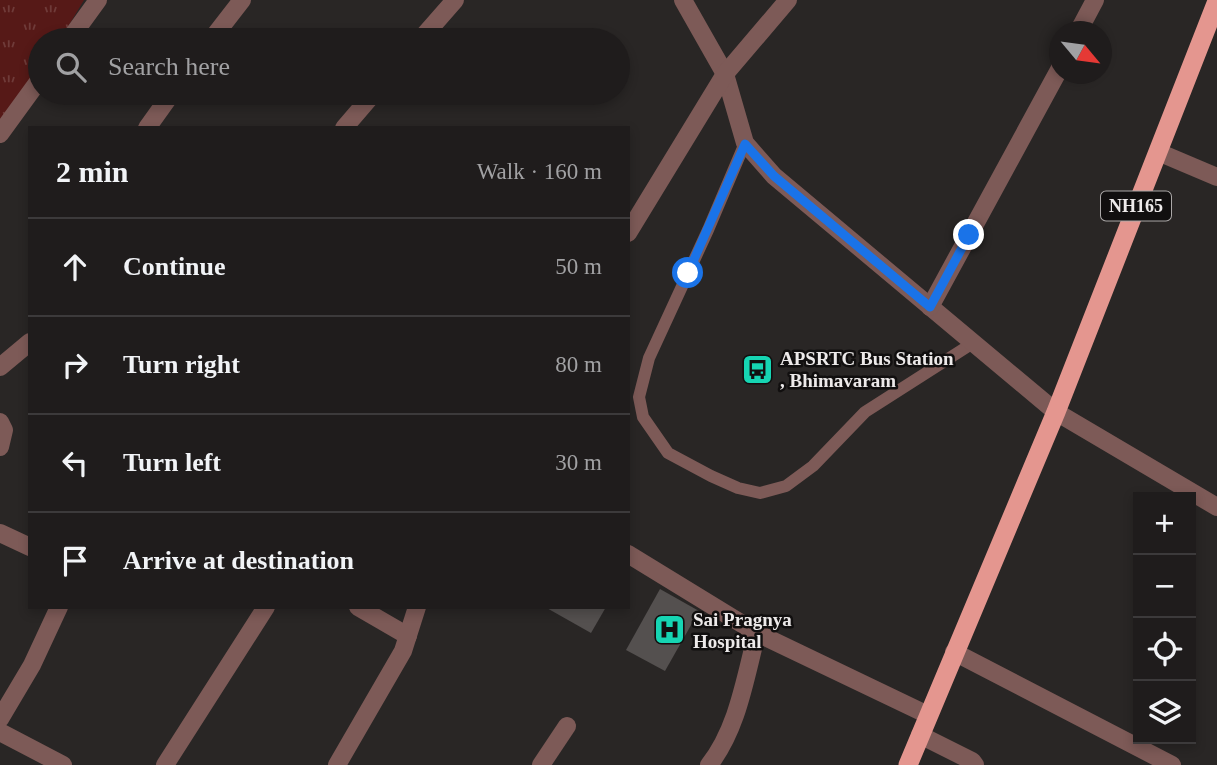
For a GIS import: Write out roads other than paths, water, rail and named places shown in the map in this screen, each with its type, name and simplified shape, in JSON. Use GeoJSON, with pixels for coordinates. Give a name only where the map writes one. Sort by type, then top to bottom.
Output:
{"type":"FeatureCollection","features":[{"type":"Feature","properties":{"kind":"highway","name":"NH165"},"geometry":{"type":"LineString","coordinates":[[911,754],[1056,412],[1217,1]]}},
{"type":"Feature","properties":{"kind":"street"},"geometry":{"type":"LineString","coordinates":[[78,28],[98,0]]}},
{"type":"Feature","properties":{"kind":"street"},"geometry":{"type":"LineString","coordinates":[[220,28],[242,0]]}},
{"type":"Feature","properties":{"kind":"street"},"geometry":{"type":"LineString","coordinates":[[430,28],[455,0]]}},
{"type":"Feature","properties":{"kind":"street"},"geometry":{"type":"LineString","coordinates":[[683,0],[725,74],[745,144],[774,176],[1056,412],[1217,507]]}},
{"type":"Feature","properties":{"kind":"street"},"geometry":{"type":"LineString","coordinates":[[630,230],[725,74],[788,0]]}},
{"type":"Feature","properties":{"kind":"street"},"geometry":{"type":"LineString","coordinates":[[1084,21],[1095,0]]}},
{"type":"Feature","properties":{"kind":"street"},"geometry":{"type":"LineString","coordinates":[[930,307],[1050,84]]}},
{"type":"Feature","properties":{"kind":"street"},"geometry":{"type":"LineString","coordinates":[[0,134],[28,96]]}},
{"type":"Feature","properties":{"kind":"street"},"geometry":{"type":"LineString","coordinates":[[148,126],[163,105]]}},
{"type":"Feature","properties":{"kind":"street"},"geometry":{"type":"LineString","coordinates":[[346,126],[364,105]]}},
{"type":"Feature","properties":{"kind":"street"},"geometry":{"type":"LineString","coordinates":[[1158,152],[1217,177]]}},
{"type":"Feature","properties":{"kind":"street"},"geometry":{"type":"LineString","coordinates":[[0,367],[28,344]]}},
{"type":"Feature","properties":{"kind":"street"},"geometry":{"type":"LineString","coordinates":[[0,422],[4,430],[0,447]]}},
{"type":"Feature","properties":{"kind":"street"},"geometry":{"type":"LineString","coordinates":[[0,533],[28,546]]}},
{"type":"Feature","properties":{"kind":"street"},"geometry":{"type":"LineString","coordinates":[[630,555],[757,633],[928,715]]}},
{"type":"Feature","properties":{"kind":"street"},"geometry":{"type":"LineString","coordinates":[[0,719],[32,665],[58,609]]}},
{"type":"Feature","properties":{"kind":"street"},"geometry":{"type":"LineString","coordinates":[[165,765],[265,609]]}},
{"type":"Feature","properties":{"kind":"street"},"geometry":{"type":"LineString","coordinates":[[361,609],[408,636]]}},
{"type":"Feature","properties":{"kind":"street"},"geometry":{"type":"LineString","coordinates":[[337,765],[403,651],[416,609]]}},
{"type":"Feature","properties":{"kind":"street"},"geometry":{"type":"LineString","coordinates":[[709,765],[718,754],[734,722],[757,633]]}},
{"type":"Feature","properties":{"kind":"street"},"geometry":{"type":"LineString","coordinates":[[954,652],[1172,765]]}},
{"type":"Feature","properties":{"kind":"street"},"geometry":{"type":"LineString","coordinates":[[541,765],[567,726]]}},
{"type":"Feature","properties":{"kind":"street"},"geometry":{"type":"LineString","coordinates":[[0,732],[64,765]]}},
{"type":"Feature","properties":{"kind":"street"},"geometry":{"type":"LineString","coordinates":[[911,754],[972,761],[975,765]]}},
{"type":"Feature","properties":{"kind":"lane"},"geometry":{"type":"LineString","coordinates":[[745,144],[649,358],[639,397],[643,417],[668,453],[738,488],[760,493],[786,486],[813,466],[865,412],[973,343]]}},
{"type":"Feature","properties":{"kind":"place","name":"APSRTC Bus Station , Bhimavaram"},"geometry":{"type":"Point","coordinates":[757,369]}},
{"type":"Feature","properties":{"kind":"place","name":"Sai Pragnya Hospital"},"geometry":{"type":"Point","coordinates":[670,630]}}]}
